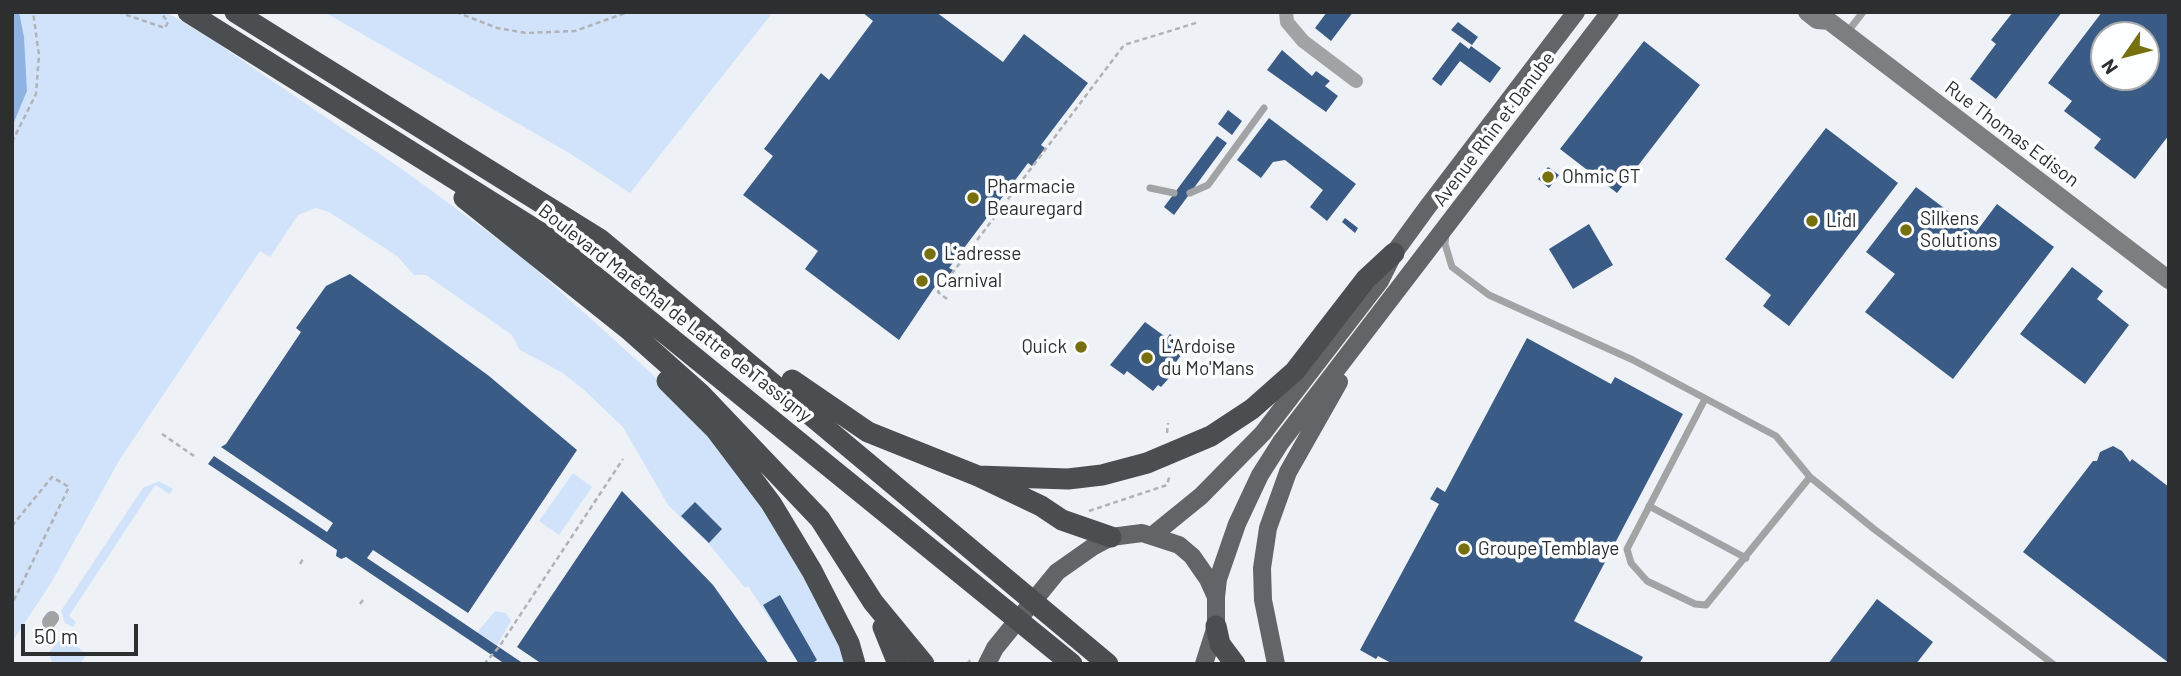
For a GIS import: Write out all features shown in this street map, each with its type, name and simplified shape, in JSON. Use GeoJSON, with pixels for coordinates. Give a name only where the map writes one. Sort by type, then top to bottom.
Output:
{"type":"FeatureCollection","features":[{"type":"Feature","properties":{"kind":"highway","name":"Boulevard Maréchal de Lattre de Tassigny"},"geometry":{"type":"LineString","coordinates":[[188,12],[544,235],[1072,664]]}},
{"type":"Feature","properties":{"kind":"highway","name":"Boulevard Maréchal de Lattre de Tassigny"},"geometry":{"type":"LineString","coordinates":[[235,12],[601,240],[705,324],[1108,664]]}},
{"type":"Feature","properties":{"kind":"highway"},"geometry":{"type":"LineString","coordinates":[[357,116],[628,329],[700,393],[797,492],[841,550],[873,602],[924,664]]}},
{"type":"Feature","properties":{"kind":"highway"},"geometry":{"type":"LineString","coordinates":[[978,476],[1068,479],[1115,472],[1164,456],[1211,436],[1275,389],[1306,359],[1366,279],[1394,253]]}},
{"type":"Feature","properties":{"kind":"highway"},"geometry":{"type":"LineString","coordinates":[[705,324],[723,324],[804,390],[868,432],[922,456],[978,476],[1077,526],[1111,537]]}},
{"type":"Feature","properties":{"kind":"highway"},"geometry":{"type":"LineString","coordinates":[[628,329],[644,358],[715,429],[771,503],[812,571],[849,643],[855,664]]}},
{"type":"Feature","properties":{"kind":"highway"},"geometry":{"type":"LineString","coordinates":[[873,602],[898,664]]}},
{"type":"Feature","properties":{"kind":"highway"},"geometry":{"type":"LineString","coordinates":[[1216,626],[1220,644],[1234,664]]}},
{"type":"Feature","properties":{"kind":"main road","name":"Avenue Rhin et Danube"},"geometry":{"type":"LineString","coordinates":[[1153,535],[1201,496],[1264,433],[1380,281],[1394,253],[1576,12]]}},
{"type":"Feature","properties":{"kind":"main road","name":"Avenue Rhin et Danube"},"geometry":{"type":"LineString","coordinates":[[1372,324],[1610,12]]}},
{"type":"Feature","properties":{"kind":"main road"},"geometry":{"type":"LineString","coordinates":[[1203,664],[1216,626],[1218,579],[1260,475],[1281,442],[1372,324]]}},
{"type":"Feature","properties":{"kind":"main road"},"geometry":{"type":"LineString","coordinates":[[1276,664],[1263,600],[1264,547],[1270,520],[1288,472],[1372,324]]}},
{"type":"Feature","properties":{"kind":"main road"},"geometry":{"type":"LineString","coordinates":[[991,656],[1057,572],[1111,537],[1127,534],[1153,535],[1179,545],[1192,556],[1216,597]]}},
{"type":"Feature","properties":{"kind":"street"},"geometry":{"type":"LineString","coordinates":[[1286,12],[1287,22],[1303,41],[1356,81]]}},
{"type":"Feature","properties":{"kind":"street","name":"Rue Thomas Edison"},"geometry":{"type":"LineString","coordinates":[[1807,12],[1817,20],[1829,17],[1846,34],[2169,280]]}},
{"type":"Feature","properties":{"kind":"lane"},"geometry":{"type":"LineString","coordinates":[[1846,34],[1863,12]]}},
{"type":"Feature","properties":{"kind":"lane"},"geometry":{"type":"LineString","coordinates":[[1190,193],[1208,185],[1264,108]]}},
{"type":"Feature","properties":{"kind":"lane"},"geometry":{"type":"LineString","coordinates":[[1150,188],[1174,193]]}},
{"type":"Feature","properties":{"kind":"lane"},"geometry":{"type":"LineString","coordinates":[[1447,225],[1445,244],[1452,267],[1489,295],[1633,360],[1776,436],[1810,477],[1874,529],[2053,664]]}},
{"type":"Feature","properties":{"kind":"lane"},"geometry":{"type":"LineString","coordinates":[[1706,399],[1627,549],[1631,563],[1647,581],[1695,604],[1706,605],[1810,477]]}},
{"type":"Feature","properties":{"kind":"lane"},"geometry":{"type":"LineString","coordinates":[[1649,506],[1746,558]]}},
{"type":"Feature","properties":{"kind":"path"},"geometry":{"type":"LineString","coordinates":[[12,142],[36,94],[39,55],[33,12]]}},
{"type":"Feature","properties":{"kind":"path"},"geometry":{"type":"LineString","coordinates":[[118,12],[164,28],[168,22],[160,12]]}},
{"type":"Feature","properties":{"kind":"path"},"geometry":{"type":"LineString","coordinates":[[456,12],[497,27],[526,33],[575,31],[628,12]]}},
{"type":"Feature","properties":{"kind":"path"},"geometry":{"type":"LineString","coordinates":[[947,299],[938,292],[1027,178],[1124,45],[1199,22]]}},
{"type":"Feature","properties":{"kind":"path"},"geometry":{"type":"LineString","coordinates":[[12,213],[12,233]]}},
{"type":"Feature","properties":{"kind":"path"},"geometry":{"type":"LineString","coordinates":[[1077,526],[1091,508],[1167,485],[1170,480],[1159,443],[1169,430],[1168,423]]}},
{"type":"Feature","properties":{"kind":"path"},"geometry":{"type":"LineString","coordinates":[[162,434],[194,456]]}},
{"type":"Feature","properties":{"kind":"path"},"geometry":{"type":"LineString","coordinates":[[484,664],[499,647],[624,458]]}},
{"type":"Feature","properties":{"kind":"path"},"geometry":{"type":"LineString","coordinates":[[12,526],[52,477],[69,487],[12,604]]}},
{"type":"Feature","properties":{"kind":"path"},"geometry":{"type":"LineString","coordinates":[[300,564],[303,559]]}},
{"type":"Feature","properties":{"kind":"path"},"geometry":{"type":"LineString","coordinates":[[360,604],[363,600]]}},
{"type":"Feature","properties":{"kind":"shaded area"},"geometry":{"type":"Polygon","coordinates":[[[12,12],[19,12],[24,37],[27,91],[12,127],[12,12]]]}},
{"type":"Feature","properties":{"kind":"shaded area"},"geometry":{"type":"Polygon","coordinates":[[[19,12],[166,12],[211,39],[406,172],[522,257],[651,373],[704,427],[800,560],[850,664],[799,664],[748,586],[745,588],[708,543],[668,505],[623,427],[584,390],[563,373],[520,350],[512,335],[426,275],[414,275],[397,256],[329,212],[316,208],[298,215],[270,257],[260,251],[120,459],[51,583],[12,642],[12,127],[27,91],[19,12]]]}},
{"type":"Feature","properties":{"kind":"shaded area"},"geometry":{"type":"Polygon","coordinates":[[[324,12],[773,12],[630,193],[571,154],[324,12]]]}},
{"type":"Feature","properties":{"kind":"shaded area"},"geometry":{"type":"Polygon","coordinates":[[[573,473],[592,487],[559,535],[539,521],[573,473]]]}},
{"type":"Feature","properties":{"kind":"shaded area"},"geometry":{"type":"Polygon","coordinates":[[[159,481],[173,489],[170,494],[155,485],[69,616],[76,622],[73,627],[65,623],[61,611],[143,488],[159,481]]]}},
{"type":"Feature","properties":{"kind":"shaded area"},"geometry":{"type":"Polygon","coordinates":[[[495,611],[506,613],[511,621],[497,645],[477,633],[495,611]]]}},
{"type":"Feature","properties":{"kind":"shaded area"},"geometry":{"type":"Polygon","coordinates":[[[59,641],[71,642],[87,654],[80,664],[52,664],[49,652],[59,641]]]}},
{"type":"Feature","properties":{"kind":"building"},"geometry":{"type":"Polygon","coordinates":[[[862,12],[936,12],[1003,62],[1024,34],[1088,83],[1041,145],[1045,148],[1032,166],[1028,163],[949,268],[953,270],[940,288],[936,285],[899,340],[805,269],[818,251],[743,195],[773,156],[764,149],[821,73],[829,80],[873,21],[862,12]]]}},
{"type":"Feature","properties":{"kind":"building"},"geometry":{"type":"Polygon","coordinates":[[[1327,12],[1353,12],[1331,41],[1315,28],[1327,12]]]}},
{"type":"Feature","properties":{"kind":"building"},"geometry":{"type":"Polygon","coordinates":[[[2013,12],[2062,12],[1996,99],[1970,79],[1996,44],[1991,40],[2013,12]]]}},
{"type":"Feature","properties":{"kind":"building"},"geometry":{"type":"Polygon","coordinates":[[[2102,12],[2169,12],[2169,135],[2135,179],[2094,148],[2101,139],[2064,111],[2072,101],[2048,83],[2090,28],[2090,91],[2160,91],[2160,21],[2095,21],[2102,12]]]}},
{"type":"Feature","properties":{"kind":"building"},"geometry":{"type":"Polygon","coordinates":[[[1458,22],[1478,37],[1472,45],[1451,30],[1458,22]]]}},
{"type":"Feature","properties":{"kind":"building"},"geometry":{"type":"Polygon","coordinates":[[[1644,41],[1700,85],[1617,193],[1560,149],[1644,41]]]}},
{"type":"Feature","properties":{"kind":"building"},"geometry":{"type":"Polygon","coordinates":[[[1460,42],[1469,49],[1471,46],[1501,68],[1490,83],[1460,61],[1441,86],[1432,79],[1460,42]]]}},
{"type":"Feature","properties":{"kind":"building"},"geometry":{"type":"Polygon","coordinates":[[[1282,50],[1312,76],[1316,71],[1330,81],[1325,86],[1338,96],[1326,112],[1267,70],[1282,50]]]}},
{"type":"Feature","properties":{"kind":"building"},"geometry":{"type":"Polygon","coordinates":[[[1228,110],[1242,121],[1232,135],[1218,124],[1228,110]]]}},
{"type":"Feature","properties":{"kind":"building"},"geometry":{"type":"Polygon","coordinates":[[[1269,118],[1356,184],[1327,221],[1310,207],[1323,190],[1285,160],[1273,162],[1261,178],[1237,160],[1269,118]]]}},
{"type":"Feature","properties":{"kind":"building","name":"Lidl"},"geometry":{"type":"Polygon","coordinates":[[[1826,128],[1898,183],[1789,326],[1763,306],[1771,295],[1725,259],[1826,128]]]}},
{"type":"Feature","properties":{"kind":"building"},"geometry":{"type":"Polygon","coordinates":[[[1217,136],[1227,143],[1174,215],[1164,207],[1217,136]]]}},
{"type":"Feature","properties":{"kind":"building","name":"Ohmic GT"},"geometry":{"type":"Polygon","coordinates":[[[1548,167],[1559,175],[1549,188],[1538,179],[1548,167]]]}},
{"type":"Feature","properties":{"kind":"building"},"geometry":{"type":"Polygon","coordinates":[[[1916,187],[1976,232],[1997,204],[2054,247],[1953,379],[1865,312],[1895,274],[1866,252],[1916,187]]]}},
{"type":"Feature","properties":{"kind":"building"},"geometry":{"type":"Polygon","coordinates":[[[1345,218],[1358,228],[1355,233],[1342,222],[1345,218]]]}},
{"type":"Feature","properties":{"kind":"building"},"geometry":{"type":"Polygon","coordinates":[[[1589,224],[1613,265],[1573,289],[1549,249],[1589,224]]]}},
{"type":"Feature","properties":{"kind":"building"},"geometry":{"type":"Polygon","coordinates":[[[2072,267],[2103,291],[2097,299],[2129,325],[2085,384],[2020,334],[2072,267]]]}},
{"type":"Feature","properties":{"kind":"building"},"geometry":{"type":"Polygon","coordinates":[[[350,274],[489,376],[577,450],[468,613],[373,550],[367,558],[524,664],[505,664],[346,557],[341,559],[336,556],[337,550],[208,464],[214,456],[327,532],[333,523],[221,447],[226,444],[301,332],[296,328],[326,286],[350,274]]]}},
{"type":"Feature","properties":{"kind":"building","name":"L'Ardoise du Mo'Mans"},"geometry":{"type":"Polygon","coordinates":[[[1145,322],[1167,338],[1170,334],[1176,339],[1173,343],[1184,351],[1166,376],[1169,378],[1153,391],[1127,371],[1124,375],[1110,365],[1145,322]]]}},
{"type":"Feature","properties":{"kind":"building"},"geometry":{"type":"Polygon","coordinates":[[[1527,338],[1611,384],[1615,377],[1683,414],[1574,621],[1643,657],[1639,664],[1393,664],[1378,656],[1376,659],[1360,650],[1439,504],[1430,499],[1437,487],[1445,492],[1527,338]]]}},
{"type":"Feature","properties":{"kind":"building"},"geometry":{"type":"Polygon","coordinates":[[[2113,446],[2122,451],[2130,462],[2132,459],[2169,487],[2169,663],[2023,552],[2093,461],[2097,461],[2100,452],[2113,446]]]}},
{"type":"Feature","properties":{"kind":"building"},"geometry":{"type":"Polygon","coordinates":[[[622,491],[713,585],[769,664],[542,664],[517,647],[622,491]]]}},
{"type":"Feature","properties":{"kind":"building"},"geometry":{"type":"Polygon","coordinates":[[[695,502],[722,529],[709,543],[681,516],[695,502]]]}},
{"type":"Feature","properties":{"kind":"building"},"geometry":{"type":"Polygon","coordinates":[[[780,595],[817,660],[811,664],[799,664],[763,605],[780,595]]]}},
{"type":"Feature","properties":{"kind":"building"},"geometry":{"type":"Polygon","coordinates":[[[1877,599],[1933,642],[1916,664],[1828,664],[1877,599]]]}},
{"type":"Feature","properties":{"kind":"place","name":"Ohmic GT"},"geometry":{"type":"Point","coordinates":[1548,177]}},
{"type":"Feature","properties":{"kind":"place","name":"Pharmacie Beauregard"},"geometry":{"type":"Point","coordinates":[973,198]}},
{"type":"Feature","properties":{"kind":"place","name":"Lidl"},"geometry":{"type":"Point","coordinates":[1812,221]}},
{"type":"Feature","properties":{"kind":"place","name":"Silkens Solutions"},"geometry":{"type":"Point","coordinates":[1906,230]}},
{"type":"Feature","properties":{"kind":"place","name":"L'adresse"},"geometry":{"type":"Point","coordinates":[930,254]}},
{"type":"Feature","properties":{"kind":"place","name":"Carnival"},"geometry":{"type":"Point","coordinates":[922,281]}},
{"type":"Feature","properties":{"kind":"place","name":"Quick"},"geometry":{"type":"Point","coordinates":[1081,347]}},
{"type":"Feature","properties":{"kind":"place","name":"L'Ardoise du Mo'Mans"},"geometry":{"type":"Point","coordinates":[1147,358]}},
{"type":"Feature","properties":{"kind":"place","name":"Groupe Temblaye"},"geometry":{"type":"Point","coordinates":[1464,549]}}]}
